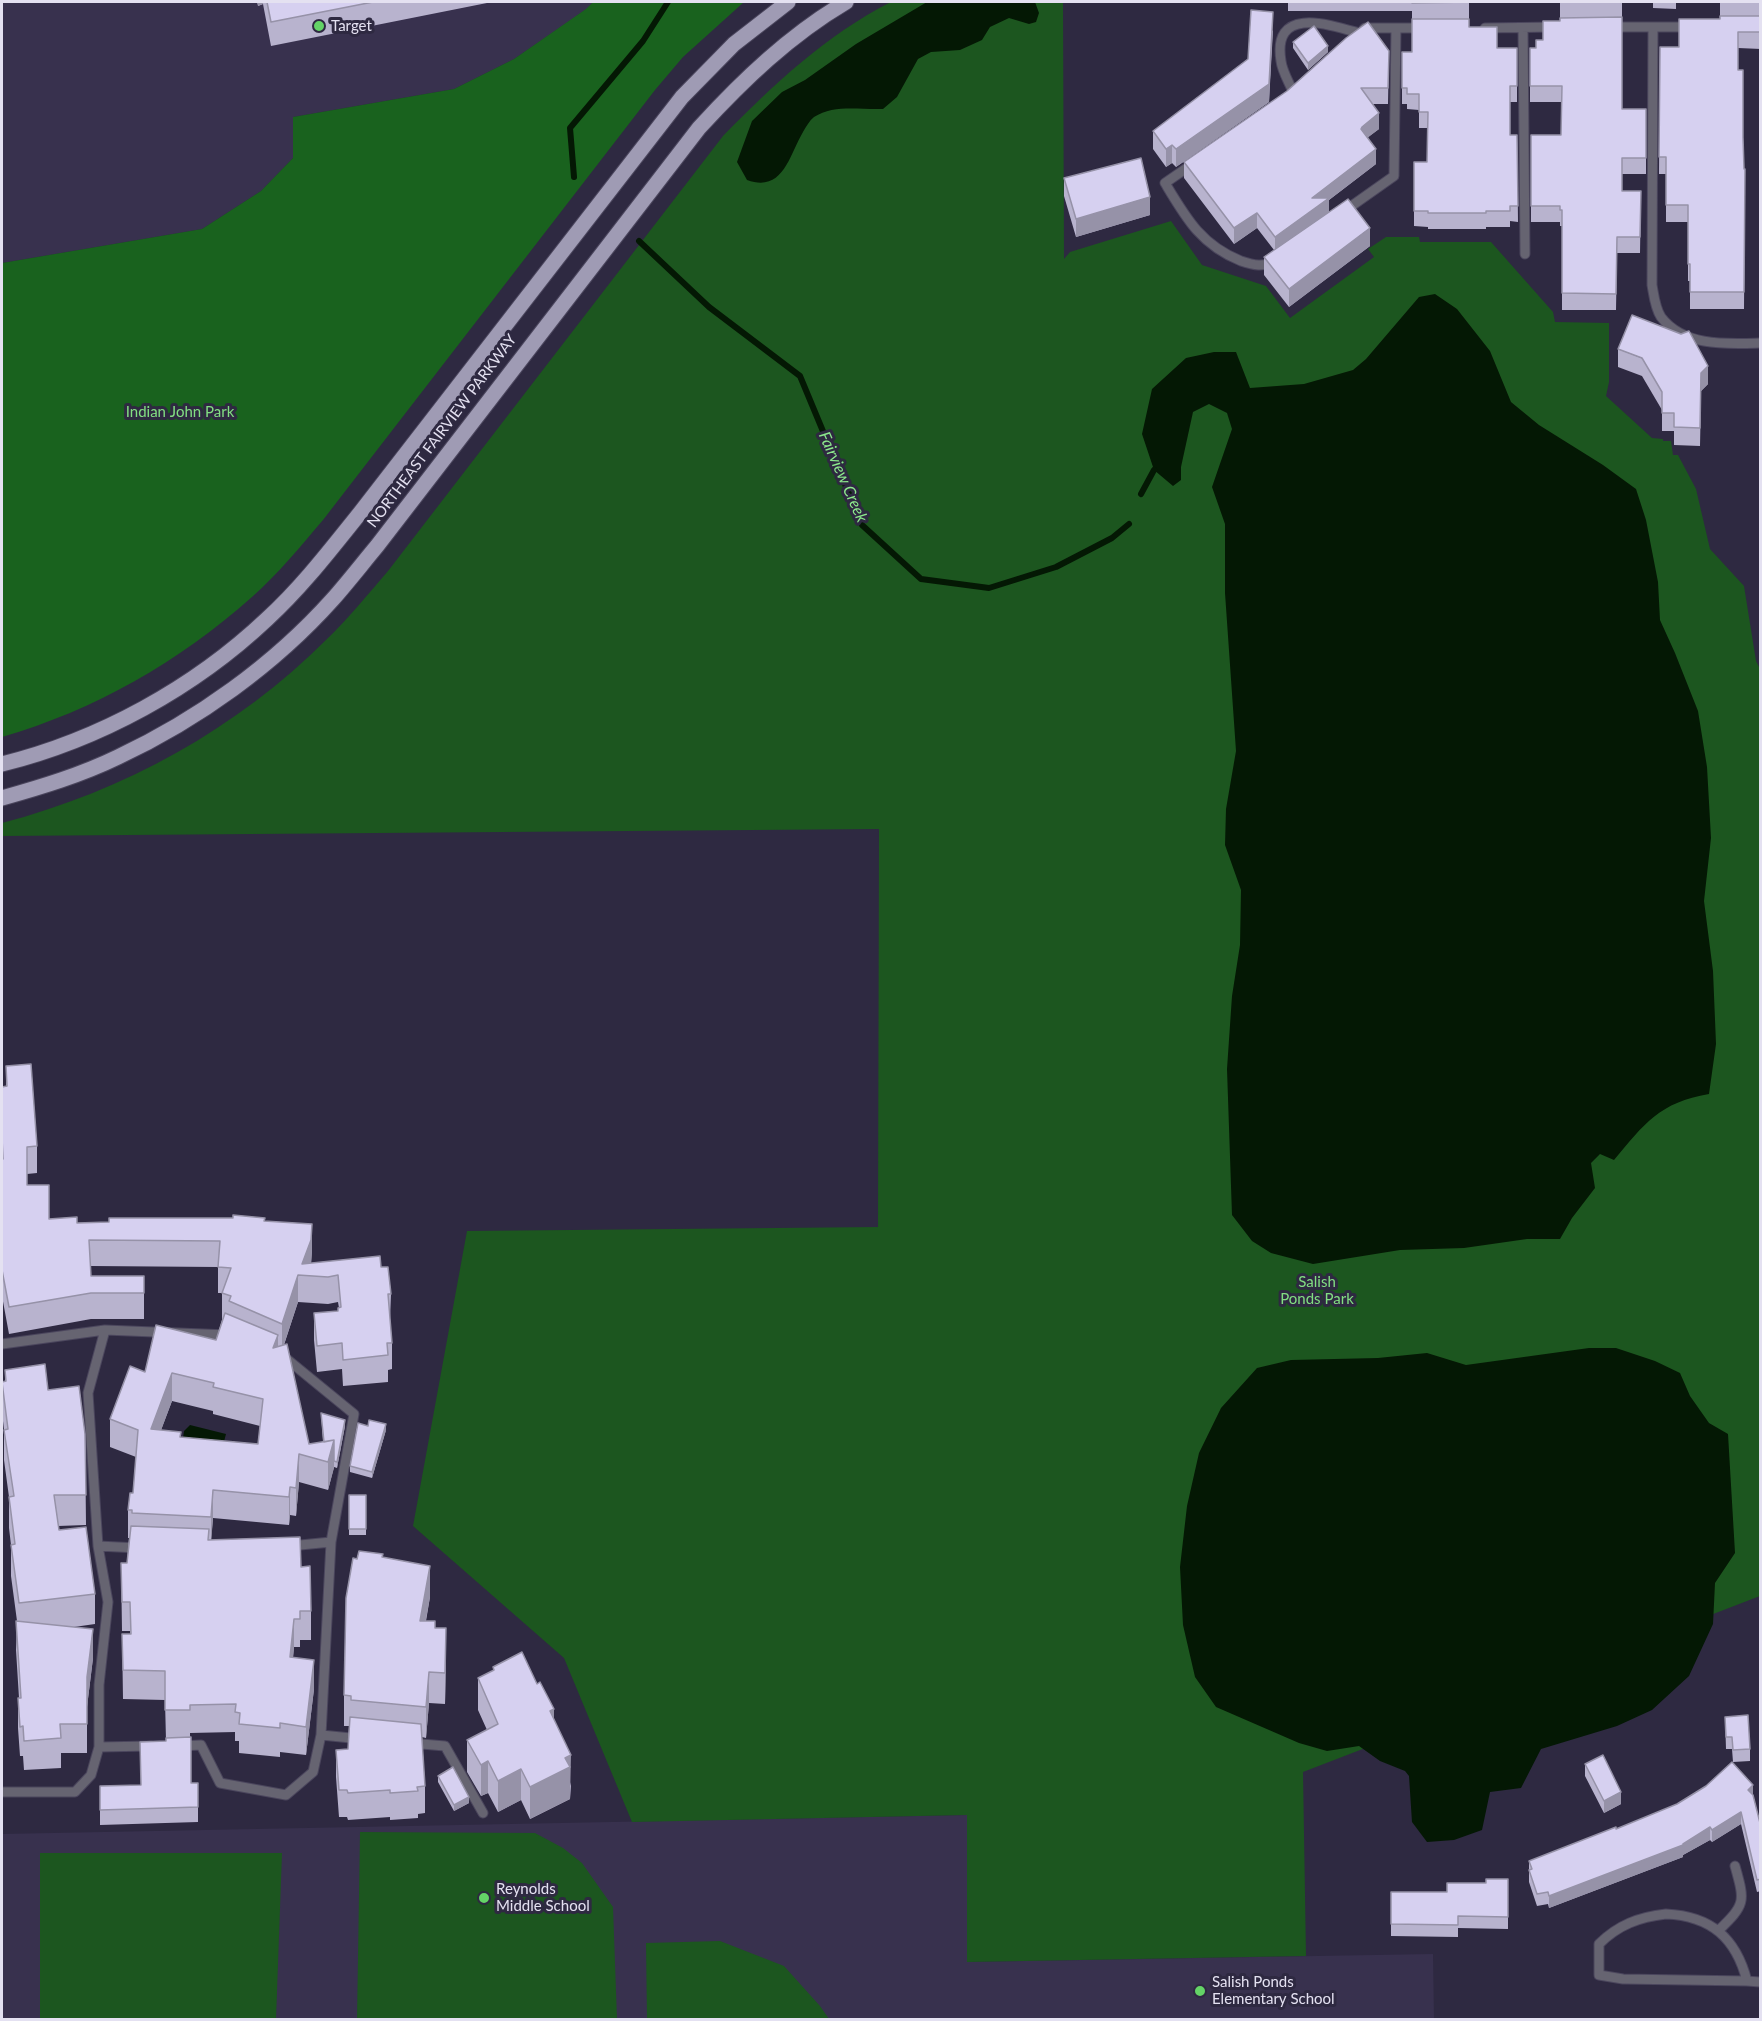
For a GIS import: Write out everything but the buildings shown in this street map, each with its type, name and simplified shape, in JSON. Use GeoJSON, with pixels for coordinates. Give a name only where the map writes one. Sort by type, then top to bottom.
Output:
{"type":"FeatureCollection","features":[{"type":"Feature","properties":{"kind":"main road","name":"NORTHEAST FAIRVIEW PARKWAY"},"geometry":{"type":"LineString","coordinates":[[2,764],[72,743],[142,709],[208,667],[268,618],[323,559],[360,513],[682,97],[734,44],[789,2]]}},
{"type":"Feature","properties":{"kind":"main road","name":"NORTHEAST FAIRVIEW PARKWAY"},"geometry":{"type":"LineString","coordinates":[[2,798],[73,776],[117,758],[233,689],[285,646],[332,600],[376,546],[699,128],[734,90],[767,60],[813,23],[846,2]]}},
{"type":"Feature","properties":{"kind":"lane"},"geometry":{"type":"LineString","coordinates":[[1293,92],[1281,63],[1280,48],[1283,33],[1294,24],[1310,23],[1359,33]]}},
{"type":"Feature","properties":{"kind":"lane"},"geometry":{"type":"LineString","coordinates":[[1477,28],[1570,27]]}},
{"type":"Feature","properties":{"kind":"lane"},"geometry":{"type":"LineString","coordinates":[[1606,27],[1701,27]]}},
{"type":"Feature","properties":{"kind":"lane"},"geometry":{"type":"LineString","coordinates":[[1653,27],[1652,285],[1655,302],[1660,315],[1671,327],[1691,338],[1713,344],[1761,343]]}},
{"type":"Feature","properties":{"kind":"lane"},"geometry":{"type":"LineString","coordinates":[[1351,40],[1365,28],[1431,28]]}},
{"type":"Feature","properties":{"kind":"lane"},"geometry":{"type":"LineString","coordinates":[[1337,217],[1394,176],[1396,28]]}},
{"type":"Feature","properties":{"kind":"lane"},"geometry":{"type":"LineString","coordinates":[[1523,28],[1525,254]]}},
{"type":"Feature","properties":{"kind":"lane"},"geometry":{"type":"LineString","coordinates":[[1282,100],[1301,84]]}},
{"type":"Feature","properties":{"kind":"lane"},"geometry":{"type":"LineString","coordinates":[[1204,156],[1165,183],[1187,219],[1211,246],[1254,266],[1270,264],[1280,257]]}},
{"type":"Feature","properties":{"kind":"lane"},"geometry":{"type":"LineString","coordinates":[[2,1792],[75,1792],[91,1775],[99,1748],[99,1685],[108,1602],[98,1546],[88,1393],[105,1330]]}},
{"type":"Feature","properties":{"kind":"lane"},"geometry":{"type":"LineString","coordinates":[[2,1344],[105,1330],[224,1333],[235,1338]]}},
{"type":"Feature","properties":{"kind":"lane"},"geometry":{"type":"LineString","coordinates":[[99,1748],[201,1745],[220,1784],[286,1795],[313,1772],[321,1735],[331,1542],[354,1414],[288,1359],[267,1351]]}},
{"type":"Feature","properties":{"kind":"lane"},"geometry":{"type":"LineString","coordinates":[[274,1547],[331,1542]]}},
{"type":"Feature","properties":{"kind":"lane"},"geometry":{"type":"LineString","coordinates":[[98,1546],[146,1548]]}},
{"type":"Feature","properties":{"kind":"lane"},"geometry":{"type":"LineString","coordinates":[[321,1735],[366,1739]]}},
{"type":"Feature","properties":{"kind":"lane"},"geometry":{"type":"LineString","coordinates":[[400,1742],[445,1746],[483,1813]]}},
{"type":"Feature","properties":{"kind":"lane"},"geometry":{"type":"LineString","coordinates":[[1718,1931],[1733,1917],[1742,1904],[1742,1891],[1735,1866]]}},
{"type":"Feature","properties":{"kind":"lane"},"geometry":{"type":"LineString","coordinates":[[1747,1982],[1742,1962],[1730,1944],[1718,1931],[1698,1919],[1678,1915],[1655,1915],[1636,1919],[1611,1932],[1599,1944],[1599,1975],[1623,1979],[1747,1982],[1761,1982]]}},
{"type":"Feature","properties":{"kind":"shaded area"},"geometry":{"type":"Polygon","coordinates":[[[2,2],[593,2],[587,9],[514,59],[454,89],[293,117],[293,158],[261,191],[202,229],[2,263],[2,2]]]}},
{"type":"Feature","properties":{"kind":"shaded area"},"geometry":{"type":"Polygon","coordinates":[[[927,2],[1035,2],[1039,13],[1036,22],[1029,24],[1009,18],[990,27],[982,40],[960,50],[931,52],[918,59],[897,97],[883,109],[830,110],[814,117],[803,132],[789,161],[777,177],[759,183],[747,180],[737,162],[752,121],[782,92],[805,80],[856,44],[927,2]]]}},
{"type":"Feature","properties":{"kind":"shaded area"},"geometry":{"type":"Polygon","coordinates":[[[1435,294],[1457,309],[1490,351],[1511,402],[1539,425],[1603,465],[1636,489],[1646,520],[1658,582],[1660,620],[1698,711],[1707,767],[1711,838],[1704,901],[1713,971],[1716,1044],[1709,1094],[1678,1103],[1654,1116],[1614,1160],[1600,1154],[1591,1163],[1595,1188],[1572,1218],[1560,1239],[1527,1239],[1464,1248],[1400,1250],[1313,1264],[1271,1253],[1252,1241],[1232,1215],[1227,1069],[1232,996],[1240,945],[1241,890],[1225,845],[1226,809],[1236,751],[1225,593],[1225,524],[1212,487],[1232,429],[1227,413],[1209,404],[1193,412],[1181,467],[1181,480],[1173,486],[1154,470],[1142,434],[1152,389],[1186,358],[1214,352],[1236,352],[1250,388],[1304,384],[1353,370],[1366,359],[1419,297],[1435,294]]]}},
{"type":"Feature","properties":{"kind":"shaded area"},"geometry":{"type":"Polygon","coordinates":[[[1589,1348],[1616,1348],[1655,1361],[1680,1373],[1690,1396],[1709,1423],[1728,1434],[1735,1553],[1715,1583],[1713,1624],[1689,1676],[1652,1710],[1617,1726],[1541,1749],[1521,1788],[1490,1792],[1482,1830],[1454,1840],[1427,1842],[1412,1822],[1409,1776],[1405,1771],[1380,1761],[1359,1746],[1327,1751],[1299,1743],[1216,1707],[1195,1677],[1183,1625],[1180,1567],[1187,1506],[1199,1453],[1221,1408],[1257,1368],[1291,1360],[1378,1358],[1427,1353],[1466,1365],[1589,1348]]]}},
{"type":"Feature","properties":{"kind":"shaded area"},"geometry":{"type":"Polygon","coordinates":[[[190,1425],[226,1434],[221,1453],[183,1438],[184,1431],[190,1425]]]}},
{"type":"Feature","properties":{"kind":"shaded area","name":"Reynolds Middle School"},"geometry":{"type":"Polygon","coordinates":[[[967,1815],[967,1962],[1433,1954],[1434,2019],[2,2019],[2,1834],[967,1815]]]}},
{"type":"Feature","properties":{"kind":"green space","name":"Indian John Park"},"geometry":{"type":"Polygon","coordinates":[[[593,2],[744,2],[683,57],[655,90],[323,520],[271,579],[224,621],[165,663],[103,698],[70,713],[2,737],[2,263],[202,229],[261,191],[293,158],[293,117],[454,89],[514,59],[593,2]]]}},
{"type":"Feature","properties":{"kind":"green space","name":"Salish Ponds Park"},"geometry":{"type":"Polygon","coordinates":[[[891,2],[1063,2],[1064,259],[1070,252],[1171,221],[1202,265],[1266,286],[1290,318],[1374,257],[1368,249],[1386,237],[1419,237],[1420,242],[1491,242],[1553,312],[1555,322],[1609,323],[1609,382],[1606,396],[1652,438],[1671,441],[1673,455],[1678,455],[1696,489],[1710,549],[1744,586],[1756,661],[1760,669],[1760,1596],[1303,1772],[1306,1956],[967,1962],[967,1815],[632,1822],[564,1658],[413,1526],[467,1231],[878,1227],[879,829],[2,836],[2,823],[47,810],[92,793],[176,753],[255,701],[327,639],[388,571],[723,136],[762,98],[823,45],[867,15],[891,2]]]}},
{"type":"Feature","properties":{"kind":"green space"},"geometry":{"type":"Polygon","coordinates":[[[360,1832],[535,1833],[563,1848],[582,1863],[613,1907],[617,2019],[357,2019],[360,1832]]]}},
{"type":"Feature","properties":{"kind":"green space"},"geometry":{"type":"Polygon","coordinates":[[[40,1853],[282,1853],[276,2019],[40,2019],[40,1853]]]}},
{"type":"Feature","properties":{"kind":"green space"},"geometry":{"type":"Polygon","coordinates":[[[720,1941],[784,1966],[829,2019],[647,2019],[646,1943],[720,1941]]]}},
{"type":"Feature","properties":{"kind":"waterway","name":"Fairview Creek"},"geometry":{"type":"LineString","coordinates":[[574,177],[570,128],[643,41],[668,2]]}},
{"type":"Feature","properties":{"kind":"waterway","name":"Fairview Creek"},"geometry":{"type":"LineString","coordinates":[[639,241],[709,307],[800,376],[862,525],[921,579],[989,588],[1056,567],[1112,538],[1129,524]]}},
{"type":"Feature","properties":{"kind":"waterway","name":"Fairview Creek"},"geometry":{"type":"LineString","coordinates":[[1141,494],[1154,470]]}},
{"type":"Feature","properties":{"kind":"place","name":"Target"},"geometry":{"type":"Point","coordinates":[319,26]}},
{"type":"Feature","properties":{"kind":"place","name":"Reynolds Middle School"},"geometry":{"type":"Point","coordinates":[484,1898]}},
{"type":"Feature","properties":{"kind":"place","name":"Salish Ponds Elementary School"},"geometry":{"type":"Point","coordinates":[1200,1991]}}]}
